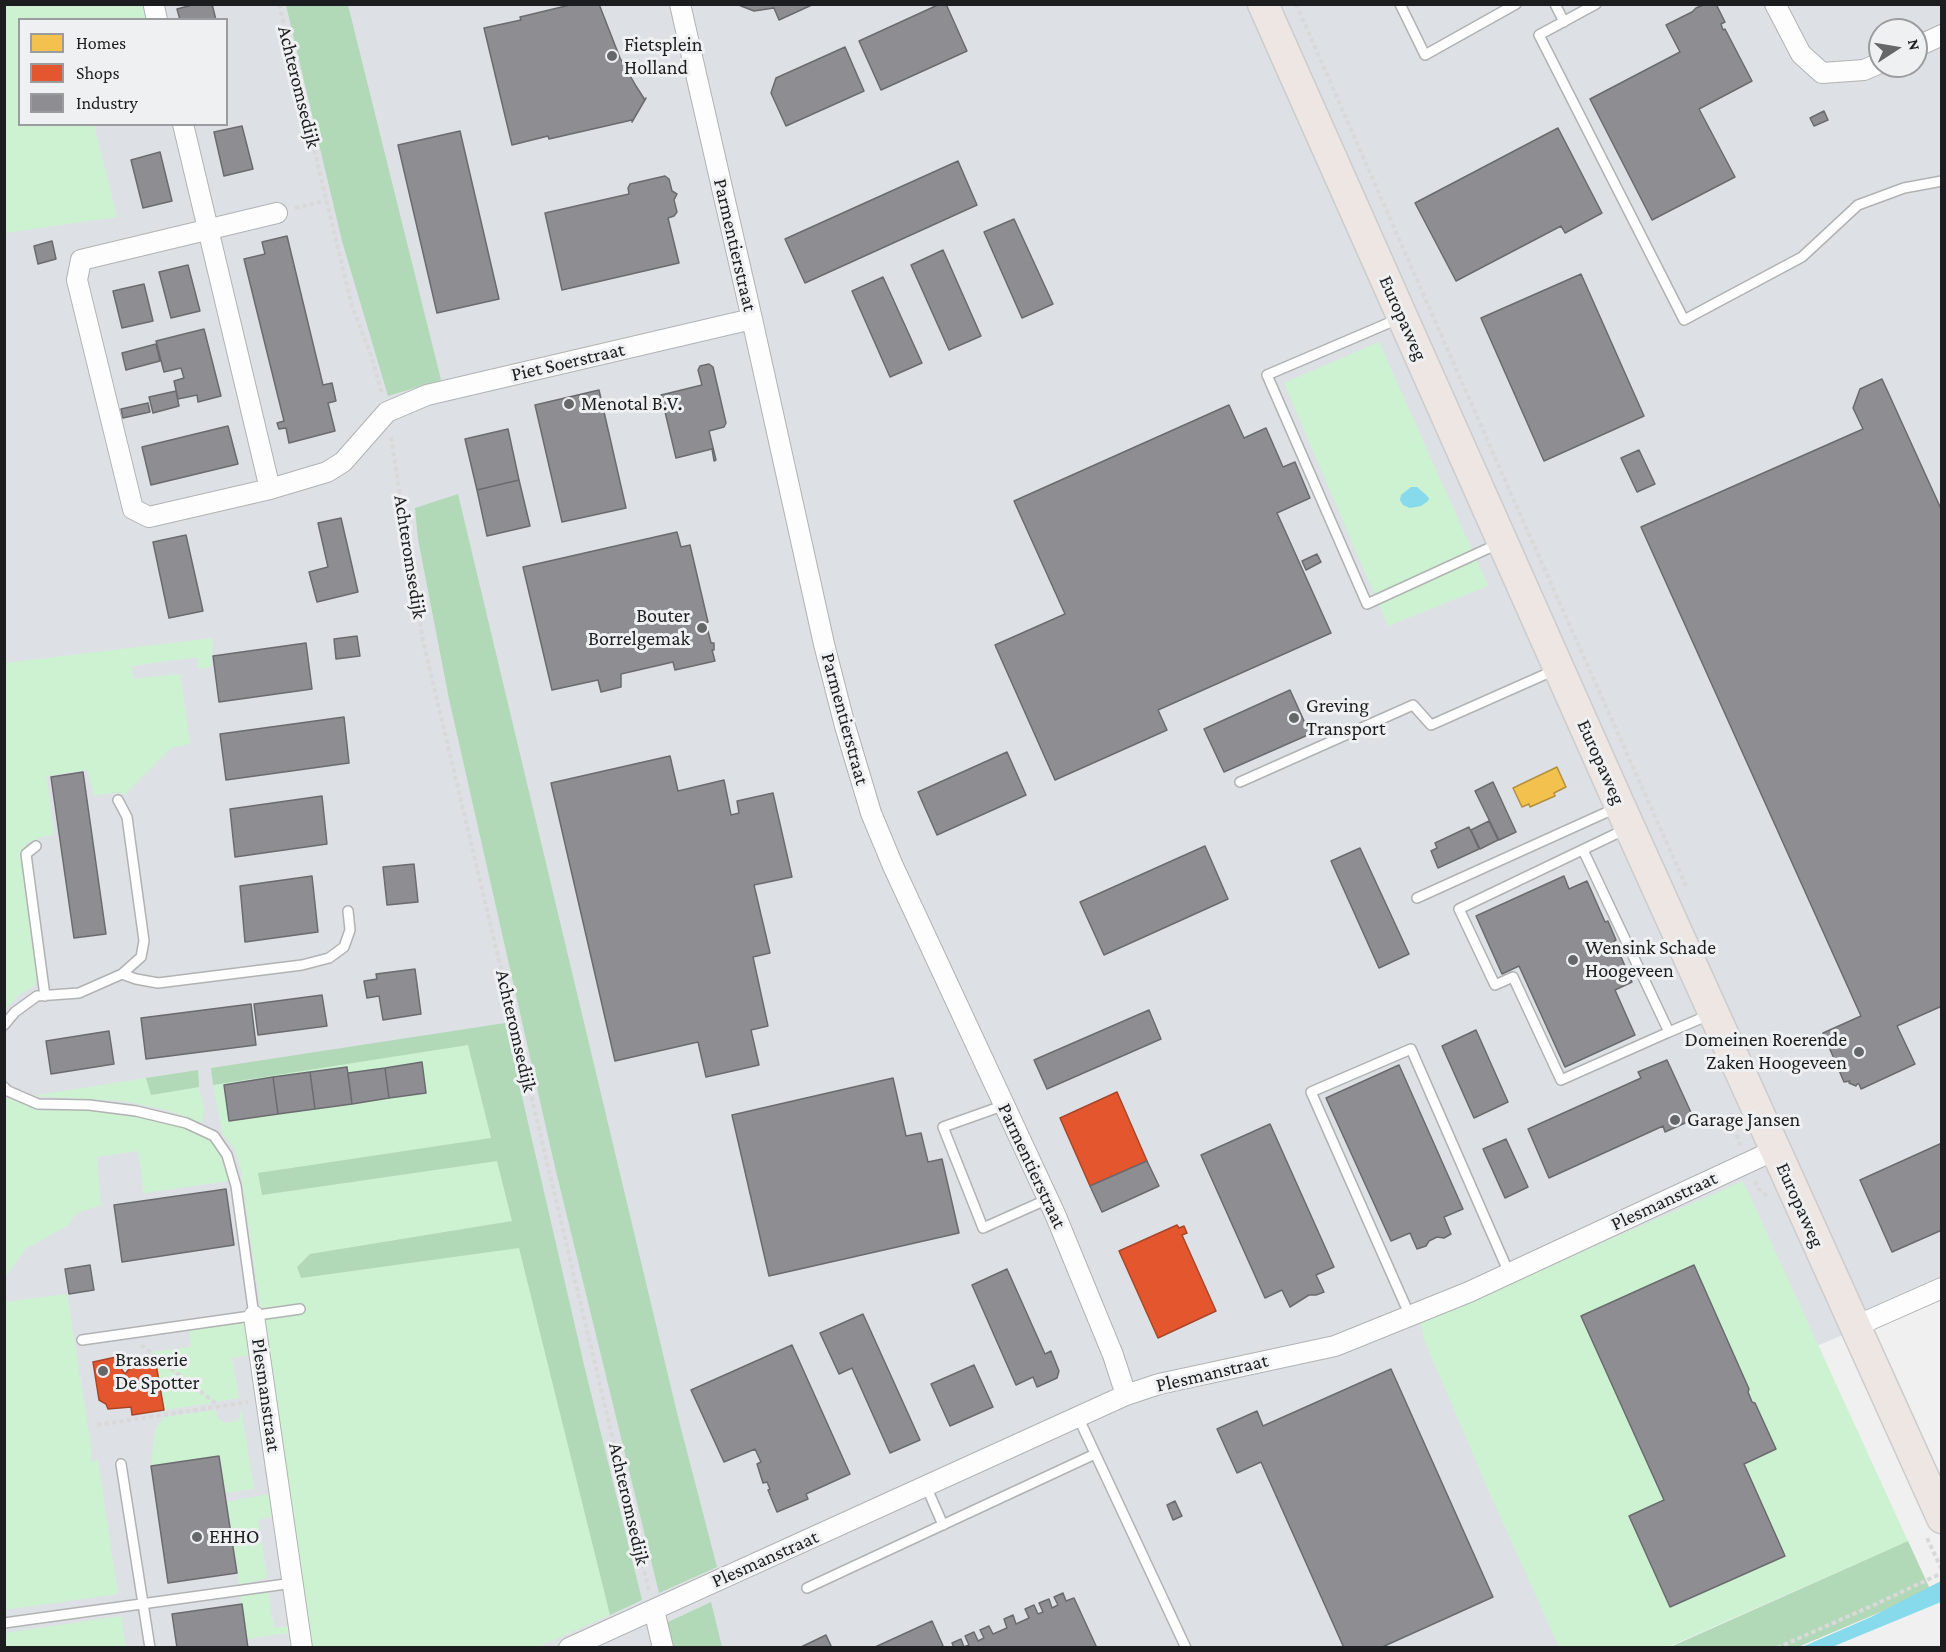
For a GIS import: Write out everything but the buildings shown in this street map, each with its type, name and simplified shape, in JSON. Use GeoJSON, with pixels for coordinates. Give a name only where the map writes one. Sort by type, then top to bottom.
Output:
{"type":"FeatureCollection","features":[{"type":"Feature","properties":{"kind":"main road","name":"Europaweg"},"geometry":{"type":"LineString","coordinates":[[1263,4],[1941,1518]]}},
{"type":"Feature","properties":{"kind":"street","name":"Parmentierstraat"},"geometry":{"type":"LineString","coordinates":[[680,4],[824,644],[871,813],[893,866],[1048,1199],[1113,1354],[1126,1395]]}},
{"type":"Feature","properties":{"kind":"street"},"geometry":{"type":"LineString","coordinates":[[1775,4],[1801,54],[1822,73],[1868,68]]}},
{"type":"Feature","properties":{"kind":"street"},"geometry":{"type":"LineString","coordinates":[[183,126],[270,489]]}},
{"type":"Feature","properties":{"kind":"street"},"geometry":{"type":"LineString","coordinates":[[277,213],[81,260],[77,280],[133,509],[149,517],[270,489],[327,472],[343,462],[387,412]]}},
{"type":"Feature","properties":{"kind":"street","name":"Piet Soerstraat"},"geometry":{"type":"LineString","coordinates":[[387,412],[427,395],[752,320]]}},
{"type":"Feature","properties":{"kind":"street","name":"Plesmanstraat"},"geometry":{"type":"LineString","coordinates":[[569,1647],[1126,1395],[1159,1384],[1335,1346],[1509,1273],[1775,1150]]}},
{"type":"Feature","properties":{"kind":"street"},"geometry":{"type":"LineString","coordinates":[[1856,1326],[1941,1288]]}},
{"type":"Feature","properties":{"kind":"street","name":"Plesmanstraat"},"geometry":{"type":"LineString","coordinates":[[254,1316],[302,1647]]}},
{"type":"Feature","properties":{"kind":"street"},"geometry":{"type":"LineString","coordinates":[[654,1610],[663,1647]]}},
{"type":"Feature","properties":{"kind":"lane"},"geometry":{"type":"LineString","coordinates":[[1400,4],[1425,55],[1516,4]]}},
{"type":"Feature","properties":{"kind":"lane"},"geometry":{"type":"LineString","coordinates":[[1556,4],[1564,22]]}},
{"type":"Feature","properties":{"kind":"lane"},"geometry":{"type":"LineString","coordinates":[[1596,4],[1539,35],[1684,320],[1802,257],[1858,205],[1904,188],[1941,181]]}},
{"type":"Feature","properties":{"kind":"lane"},"geometry":{"type":"LineString","coordinates":[[1403,317],[1267,375],[1367,604],[1503,542]]}},
{"type":"Feature","properties":{"kind":"lane"},"geometry":{"type":"LineString","coordinates":[[1240,782],[1413,705],[1431,725],[1559,668]]}},
{"type":"Feature","properties":{"kind":"lane"},"geometry":{"type":"LineString","coordinates":[[4,1025],[15,1012],[37,996],[80,993],[122,974],[141,957],[144,941],[127,817],[118,800]]}},
{"type":"Feature","properties":{"kind":"lane"},"geometry":{"type":"LineString","coordinates":[[1626,817],[1583,850],[1459,909],[1495,985],[1513,977],[1562,1080],[1714,1013]]}},
{"type":"Feature","properties":{"kind":"lane"},"geometry":{"type":"LineString","coordinates":[[1417,898],[1626,817]]}},
{"type":"Feature","properties":{"kind":"lane"},"geometry":{"type":"LineString","coordinates":[[36,846],[26,854],[45,996]]}},
{"type":"Feature","properties":{"kind":"lane"},"geometry":{"type":"LineString","coordinates":[[1583,850],[1669,1032]]}},
{"type":"Feature","properties":{"kind":"lane"},"geometry":{"type":"LineString","coordinates":[[122,974],[136,980],[158,983],[302,965],[329,958],[344,947],[350,930],[348,911]]}},
{"type":"Feature","properties":{"kind":"lane"},"geometry":{"type":"LineString","coordinates":[[1410,1316],[1311,1092],[1411,1049],[1509,1273]]}},
{"type":"Feature","properties":{"kind":"lane"},"geometry":{"type":"LineString","coordinates":[[4,1087],[38,1104],[88,1105],[136,1111],[186,1123],[214,1136],[227,1155],[236,1186],[254,1316],[300,1310]]}},
{"type":"Feature","properties":{"kind":"lane"},"geometry":{"type":"LineString","coordinates":[[1005,1105],[943,1127],[983,1228],[1048,1199]]}},
{"type":"Feature","properties":{"kind":"lane","name":"Plesmanstraat"},"geometry":{"type":"LineString","coordinates":[[82,1340],[254,1316]]}},
{"type":"Feature","properties":{"kind":"lane"},"geometry":{"type":"LineString","coordinates":[[1078,1417],[1186,1647]]}},
{"type":"Feature","properties":{"kind":"lane"},"geometry":{"type":"LineString","coordinates":[[807,1588],[1095,1454]]}},
{"type":"Feature","properties":{"kind":"lane"},"geometry":{"type":"LineString","coordinates":[[121,1464],[150,1647]]}},
{"type":"Feature","properties":{"kind":"lane"},"geometry":{"type":"LineString","coordinates":[[926,1486],[943,1525]]}},
{"type":"Feature","properties":{"kind":"lane"},"geometry":{"type":"LineString","coordinates":[[4,1623],[293,1583]]}},
{"type":"Feature","properties":{"kind":"path","name":"Achteromsedijk"},"geometry":{"type":"LineString","coordinates":[[279,4],[352,306],[387,412],[423,641],[654,1610]]}},
{"type":"Feature","properties":{"kind":"path","name":"Europaweg"},"geometry":{"type":"LineString","coordinates":[[1296,4],[1687,888]]}},
{"type":"Feature","properties":{"kind":"path"},"geometry":{"type":"LineString","coordinates":[[277,213],[326,201]]}},
{"type":"Feature","properties":{"kind":"path"},"geometry":{"type":"LineString","coordinates":[[126,1334],[219,1406]]}},
{"type":"Feature","properties":{"kind":"path"},"geometry":{"type":"LineString","coordinates":[[97,1425],[266,1399]]}},
{"type":"Feature","properties":{"kind":"path"},"geometry":{"type":"LineString","coordinates":[[1777,1647],[1941,1573]]}},
{"type":"Feature","properties":{"kind":"shaded area"},"geometry":{"type":"Polygon","coordinates":[[[5,5],[1941,5],[1941,1293],[1487,1487],[1564,1647],[5,1648],[5,5]]]}},
{"type":"Feature","properties":{"kind":"green space"},"geometry":{"type":"Polygon","coordinates":[[[5,5],[149,5],[152,18],[18,18],[18,126],[94,126],[117,217],[5,233],[5,5]]]}},
{"type":"Feature","properties":{"kind":"green space"},"geometry":{"type":"Polygon","coordinates":[[[286,5],[348,5],[441,380],[388,396],[342,241],[286,5]]]}},
{"type":"Feature","properties":{"kind":"green space"},"geometry":{"type":"Polygon","coordinates":[[[1379,342],[1488,586],[1388,626],[1284,383],[1379,342]]]}},
{"type":"Feature","properties":{"kind":"green space"},"geometry":{"type":"Polygon","coordinates":[[[458,494],[678,1417],[717,1567],[659,1593],[554,1163],[449,699],[418,539],[415,508],[458,494]]]}},
{"type":"Feature","properties":{"kind":"green space"},"geometry":{"type":"Polygon","coordinates":[[[213,638],[211,667],[199,669],[197,657],[132,666],[133,679],[180,674],[190,744],[171,748],[124,795],[119,792],[94,796],[88,770],[47,776],[54,835],[27,843],[22,853],[38,976],[34,986],[19,995],[5,1009],[5,663],[213,638]]]}},
{"type":"Feature","properties":{"kind":"green space"},"geometry":{"type":"Polygon","coordinates":[[[505,1023],[584,1365],[642,1600],[610,1615],[519,1248],[301,1278],[297,1267],[310,1254],[512,1221],[497,1161],[262,1195],[258,1173],[491,1138],[468,1045],[213,1085],[211,1068],[505,1023]]]}},
{"type":"Feature","properties":{"kind":"green space"},"geometry":{"type":"Polygon","coordinates":[[[468,1044],[492,1138],[258,1173],[262,1195],[497,1161],[512,1221],[310,1254],[297,1267],[301,1278],[519,1247],[610,1615],[538,1647],[310,1647],[240,1166],[234,1147],[223,1135],[213,1085],[468,1044]]]}},
{"type":"Feature","properties":{"kind":"green space"},"geometry":{"type":"Polygon","coordinates":[[[198,1070],[199,1087],[151,1095],[146,1078],[198,1070]]]}},
{"type":"Feature","properties":{"kind":"green space"},"geometry":{"type":"Polygon","coordinates":[[[146,1078],[151,1095],[199,1087],[204,1109],[202,1123],[167,1110],[123,1101],[31,1096],[146,1078]]]}},
{"type":"Feature","properties":{"kind":"green space"},"geometry":{"type":"Polygon","coordinates":[[[4,1097],[32,1108],[111,1110],[145,1116],[201,1133],[217,1148],[229,1181],[144,1193],[138,1151],[97,1157],[101,1205],[77,1213],[67,1226],[27,1248],[5,1277],[4,1097]]]}},
{"type":"Feature","properties":{"kind":"green space"},"geometry":{"type":"Polygon","coordinates":[[[1743,1181],[1908,1541],[1668,1647],[1559,1647],[1487,1487],[1424,1339],[1421,1323],[1743,1181]]]}},
{"type":"Feature","properties":{"kind":"green space"},"geometry":{"type":"Polygon","coordinates":[[[67,1294],[91,1445],[91,1462],[98,1460],[118,1594],[5,1610],[5,1302],[67,1294]]]}},
{"type":"Feature","properties":{"kind":"green space"},"geometry":{"type":"Polygon","coordinates":[[[246,1323],[251,1355],[232,1358],[239,1398],[213,1402],[151,1352],[191,1347],[189,1330],[246,1323]]]}},
{"type":"Feature","properties":{"kind":"green space"},"geometry":{"type":"Polygon","coordinates":[[[155,1356],[213,1403],[164,1410],[155,1356]]]}},
{"type":"Feature","properties":{"kind":"green space"},"geometry":{"type":"Polygon","coordinates":[[[241,1408],[254,1489],[226,1493],[220,1456],[151,1466],[155,1430],[164,1417],[216,1410],[218,1419],[226,1423],[239,1420],[241,1408]]]}},
{"type":"Feature","properties":{"kind":"green space"},"geometry":{"type":"Polygon","coordinates":[[[270,1494],[273,1516],[258,1520],[267,1578],[240,1585],[227,1502],[270,1494]]]}},
{"type":"Feature","properties":{"kind":"green space"},"geometry":{"type":"Polygon","coordinates":[[[1908,1541],[1930,1589],[1897,1605],[1798,1647],[1668,1648],[1908,1541]]]}},
{"type":"Feature","properties":{"kind":"green space"},"geometry":{"type":"Polygon","coordinates":[[[268,1590],[274,1628],[289,1626],[290,1633],[247,1639],[240,1594],[268,1590]]]}},
{"type":"Feature","properties":{"kind":"green space"},"geometry":{"type":"Polygon","coordinates":[[[711,1602],[722,1647],[672,1647],[666,1623],[711,1602]]]}},
{"type":"Feature","properties":{"kind":"green space"},"geometry":{"type":"Polygon","coordinates":[[[121,1616],[126,1647],[5,1647],[5,1633],[121,1616]]]}},
{"type":"Feature","properties":{"kind":"water"},"geometry":{"type":"Polygon","coordinates":[[[1411,487],[1417,487],[1429,498],[1428,501],[1421,506],[1410,508],[1403,505],[1400,500],[1401,495],[1411,487]]]}},
{"type":"Feature","properties":{"kind":"water"},"geometry":{"type":"Polygon","coordinates":[[[1941,1581],[1941,1602],[1832,1647],[1802,1647],[1871,1617],[1941,1581]]]}},
{"type":"Feature","properties":{"kind":"place","name":"Fietsplein Holland"},"geometry":{"type":"Point","coordinates":[612,56]}},
{"type":"Feature","properties":{"kind":"place","name":"Menotal B.V."},"geometry":{"type":"Point","coordinates":[569,404]}},
{"type":"Feature","properties":{"kind":"place","name":"Bouter Borrelgemak"},"geometry":{"type":"Point","coordinates":[702,628]}},
{"type":"Feature","properties":{"kind":"place","name":"Greving Transport"},"geometry":{"type":"Point","coordinates":[1294,718]}},
{"type":"Feature","properties":{"kind":"place","name":"Wensink Schade Hoogeveen"},"geometry":{"type":"Point","coordinates":[1573,960]}},
{"type":"Feature","properties":{"kind":"place","name":"Domeinen Roerende Zaken Hoogeveen"},"geometry":{"type":"Point","coordinates":[1859,1052]}},
{"type":"Feature","properties":{"kind":"place","name":"Garage Jansen"},"geometry":{"type":"Point","coordinates":[1675,1120]}},
{"type":"Feature","properties":{"kind":"place","name":"Brasserie De Spotter"},"geometry":{"type":"Point","coordinates":[103,1371]}},
{"type":"Feature","properties":{"kind":"place","name":"EHHO"},"geometry":{"type":"Point","coordinates":[197,1537]}}]}
